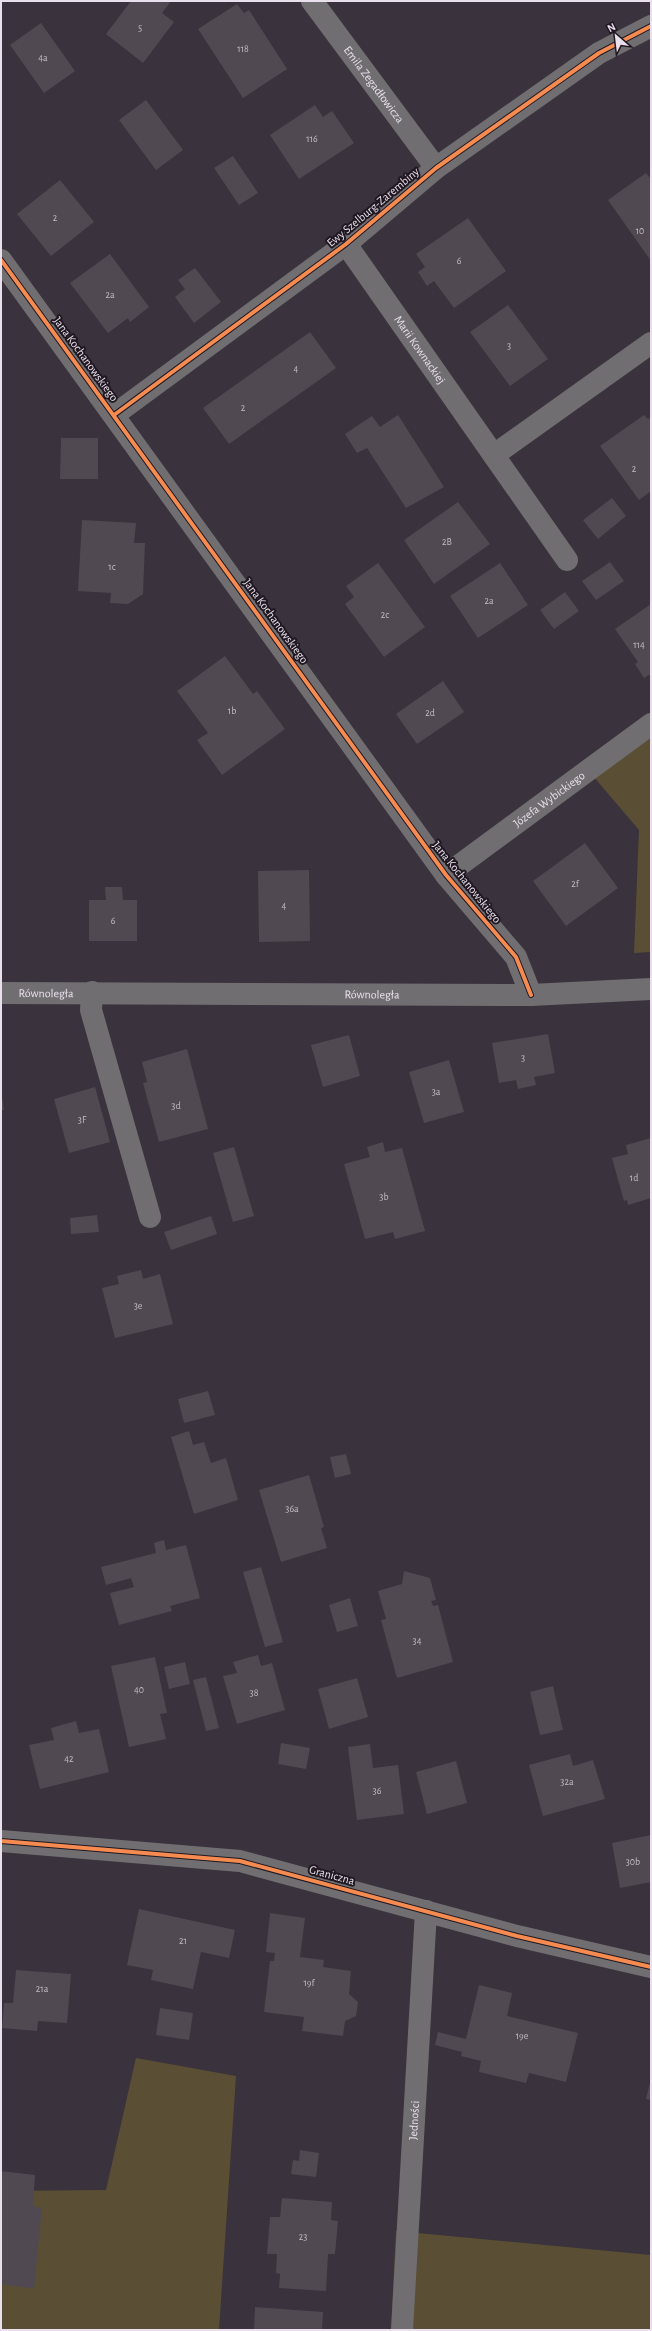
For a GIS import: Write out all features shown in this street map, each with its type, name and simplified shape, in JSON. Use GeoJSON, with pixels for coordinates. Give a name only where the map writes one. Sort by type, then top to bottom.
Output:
{"type":"FeatureCollection","features":[{"type":"Feature","properties":{"kind":"street","name":"Emila Zegadłowicza"},"geometry":{"type":"LineString","coordinates":[[312,1],[436,168]]}},
{"type":"Feature","properties":{"kind":"street","name":"Ewy Szelburg-Zarembiny"},"geometry":{"type":"LineString","coordinates":[[114,415],[346,244],[436,168],[599,53],[651,26]]}},
{"type":"Feature","properties":{"kind":"street","name":"Marii Kownackiej"},"geometry":{"type":"LineString","coordinates":[[346,244],[567,560]]}},
{"type":"Feature","properties":{"kind":"street","name":"Jana Kochanowskiego"},"geometry":{"type":"LineString","coordinates":[[1,260],[446,875],[516,957],[531,994]]}},
{"type":"Feature","properties":{"kind":"street"},"geometry":{"type":"LineString","coordinates":[[494,455],[650,345]]}},
{"type":"Feature","properties":{"kind":"street","name":"Józefa Wybickiego"},"geometry":{"type":"LineString","coordinates":[[446,875],[651,724]]}},
{"type":"Feature","properties":{"kind":"street","name":"Równoległa"},"geometry":{"type":"LineString","coordinates":[[1,993],[531,994],[651,988]]}},
{"type":"Feature","properties":{"kind":"street","name":"Równoległa"},"geometry":{"type":"LineString","coordinates":[[92,992],[91,1010],[150,1217]]}},
{"type":"Feature","properties":{"kind":"street","name":"Graniczna"},"geometry":{"type":"LineString","coordinates":[[1,1841],[240,1861],[517,1936],[651,1967]]}},
{"type":"Feature","properties":{"kind":"street","name":"Jedności"},"geometry":{"type":"LineString","coordinates":[[402,2330],[426,1911]]}},
{"type":"Feature","properties":{"kind":"shaded area"},"geometry":{"type":"Polygon","coordinates":[[[651,734],[651,952],[634,953],[639,830],[593,776],[651,734]]]}},
{"type":"Feature","properties":{"kind":"shaded area"},"geometry":{"type":"Polygon","coordinates":[[[136,2058],[236,2076],[219,2330],[1,2330],[1,2191],[106,2190],[136,2058]]]}},
{"type":"Feature","properties":{"kind":"shaded area"},"geometry":{"type":"Polygon","coordinates":[[[396,2231],[651,2255],[651,2330],[391,2330],[396,2231]]]}},
{"type":"Feature","properties":{"kind":"building"},"geometry":{"type":"Polygon","coordinates":[[[131,1],[171,1],[162,13],[174,22],[143,63],[106,34],[131,1]]]}},
{"type":"Feature","properties":{"kind":"building"},"geometry":{"type":"Polygon","coordinates":[[[237,4],[244,13],[249,10],[287,69],[243,98],[198,29],[237,4]]]}},
{"type":"Feature","properties":{"kind":"building"},"geometry":{"type":"Polygon","coordinates":[[[41,23],[75,71],[44,93],[10,45],[41,23]]]}},
{"type":"Feature","properties":{"kind":"building"},"geometry":{"type":"Polygon","coordinates":[[[146,100],[183,150],[156,170],[119,120],[146,100]]]}},
{"type":"Feature","properties":{"kind":"building"},"geometry":{"type":"Polygon","coordinates":[[[315,105],[323,117],[332,111],[354,143],[299,179],[270,135],[315,105]]]}},
{"type":"Feature","properties":{"kind":"building"},"geometry":{"type":"Polygon","coordinates":[[[233,156],[258,193],[239,205],[214,168],[233,156]]]}},
{"type":"Feature","properties":{"kind":"building"},"geometry":{"type":"Polygon","coordinates":[[[646,173],[651,179],[651,261],[608,200],[646,173]]]}},
{"type":"Feature","properties":{"kind":"building"},"geometry":{"type":"Polygon","coordinates":[[[60,180],[94,222],[51,256],[17,214],[60,180]]]}},
{"type":"Feature","properties":{"kind":"building"},"geometry":{"type":"Polygon","coordinates":[[[468,218],[506,271],[454,308],[434,281],[427,286],[418,272],[425,267],[416,254],[468,218]]]}},
{"type":"Feature","properties":{"kind":"building"},"geometry":{"type":"Polygon","coordinates":[[[110,254],[149,307],[130,322],[128,318],[108,333],[70,283],[110,254]]]}},
{"type":"Feature","properties":{"kind":"building"},"geometry":{"type":"Polygon","coordinates":[[[195,268],[221,302],[194,323],[175,297],[185,289],[178,280],[195,268]]]}},
{"type":"Feature","properties":{"kind":"building"},"geometry":{"type":"Polygon","coordinates":[[[508,305],[548,359],[510,386],[470,332],[508,305]]]}},
{"type":"Feature","properties":{"kind":"building"},"geometry":{"type":"Polygon","coordinates":[[[310,332],[336,368],[229,444],[203,408],[310,332]]]}},
{"type":"Feature","properties":{"kind":"building"},"geometry":{"type":"Polygon","coordinates":[[[398,415],[444,487],[406,508],[367,448],[357,453],[345,434],[372,416],[380,427],[398,415]]]}},
{"type":"Feature","properties":{"kind":"building"},"geometry":{"type":"Polygon","coordinates":[[[644,415],[648,419],[651,417],[651,491],[639,500],[600,446],[644,415]]]}},
{"type":"Feature","properties":{"kind":"building"},"geometry":{"type":"Polygon","coordinates":[[[61,438],[98,438],[98,479],[60,479],[61,438]]]}},
{"type":"Feature","properties":{"kind":"building"},"geometry":{"type":"Polygon","coordinates":[[[612,498],[626,516],[598,539],[583,520],[612,498]]]}},
{"type":"Feature","properties":{"kind":"building"},"geometry":{"type":"Polygon","coordinates":[[[458,502],[490,544],[434,584],[404,540],[458,502]]]}},
{"type":"Feature","properties":{"kind":"building"},"geometry":{"type":"Polygon","coordinates":[[[82,520],[136,523],[134,543],[145,543],[143,594],[128,604],[110,603],[111,593],[78,591],[82,520]]]}},
{"type":"Feature","properties":{"kind":"building"},"geometry":{"type":"Polygon","coordinates":[[[610,562],[624,581],[596,600],[582,581],[610,562]]]}},
{"type":"Feature","properties":{"kind":"building"},"geometry":{"type":"Polygon","coordinates":[[[378,563],[425,627],[384,657],[345,604],[354,597],[346,586],[378,563]]]}},
{"type":"Feature","properties":{"kind":"building"},"geometry":{"type":"Polygon","coordinates":[[[500,563],[528,605],[478,638],[450,596],[500,563]]]}},
{"type":"Feature","properties":{"kind":"building"},"geometry":{"type":"Polygon","coordinates":[[[565,592],[579,611],[554,629],[540,610],[565,592]]]}},
{"type":"Feature","properties":{"kind":"building"},"geometry":{"type":"Polygon","coordinates":[[[651,604],[651,674],[644,678],[635,664],[638,662],[615,629],[651,604]]]}},
{"type":"Feature","properties":{"kind":"building"},"geometry":{"type":"Polygon","coordinates":[[[225,656],[253,694],[257,691],[285,729],[222,775],[197,740],[208,733],[177,691],[225,656]]]}},
{"type":"Feature","properties":{"kind":"building"},"geometry":{"type":"Polygon","coordinates":[[[443,681],[464,712],[417,744],[396,714],[443,681]]]}},
{"type":"Feature","properties":{"kind":"building"},"geometry":{"type":"Polygon","coordinates":[[[585,843],[618,888],[566,926],[533,881],[585,843]]]}},
{"type":"Feature","properties":{"kind":"building"},"geometry":{"type":"Polygon","coordinates":[[[309,870],[310,941],[259,942],[258,871],[309,870]]]}},
{"type":"Feature","properties":{"kind":"building"},"geometry":{"type":"Polygon","coordinates":[[[105,887],[122,887],[123,900],[137,900],[137,941],[89,941],[89,900],[106,900],[105,887]]]}},
{"type":"Feature","properties":{"kind":"building"},"geometry":{"type":"Polygon","coordinates":[[[548,1034],[555,1073],[534,1077],[536,1085],[518,1089],[516,1080],[499,1083],[492,1043],[548,1034]]]}},
{"type":"Feature","properties":{"kind":"building"},"geometry":{"type":"Polygon","coordinates":[[[349,1035],[360,1076],[323,1087],[311,1045],[349,1035]]]}},
{"type":"Feature","properties":{"kind":"building"},"geometry":{"type":"Polygon","coordinates":[[[187,1049],[208,1129],[159,1142],[143,1083],[147,1082],[142,1062],[187,1049]]]}},
{"type":"Feature","properties":{"kind":"building"},"geometry":{"type":"Polygon","coordinates":[[[449,1060],[464,1112],[424,1123],[409,1072],[449,1060]]]}},
{"type":"Feature","properties":{"kind":"building"},"geometry":{"type":"Polygon","coordinates":[[[95,1087],[110,1142],[69,1153],[54,1099],[95,1087]]]}},
{"type":"Feature","properties":{"kind":"building"},"geometry":{"type":"Polygon","coordinates":[[[1,1090],[4,1110],[1,1110],[1,1090]]]}},
{"type":"Feature","properties":{"kind":"building"},"geometry":{"type":"Polygon","coordinates":[[[651,1138],[651,1198],[628,1205],[627,1200],[624,1201],[612,1158],[628,1154],[626,1145],[651,1138]]]}},
{"type":"Feature","properties":{"kind":"building"},"geometry":{"type":"Polygon","coordinates":[[[383,1142],[385,1152],[402,1148],[425,1231],[395,1239],[393,1232],[365,1239],[344,1164],[370,1157],[367,1147],[383,1142]]]}},
{"type":"Feature","properties":{"kind":"building"},"geometry":{"type":"Polygon","coordinates":[[[234,1147],[254,1216],[233,1222],[213,1153],[234,1147]]]}},
{"type":"Feature","properties":{"kind":"building"},"geometry":{"type":"Polygon","coordinates":[[[97,1215],[99,1232],[71,1234],[70,1218],[97,1215]]]}},
{"type":"Feature","properties":{"kind":"building"},"geometry":{"type":"Polygon","coordinates":[[[211,1216],[217,1234],[171,1250],[164,1232],[211,1216]]]}},
{"type":"Feature","properties":{"kind":"building"},"geometry":{"type":"Polygon","coordinates":[[[141,1270],[143,1279],[160,1274],[173,1324],[115,1338],[102,1288],[119,1284],[117,1276],[141,1270]]]}},
{"type":"Feature","properties":{"kind":"building"},"geometry":{"type":"Polygon","coordinates":[[[208,1391],[215,1415],[184,1423],[178,1399],[208,1391]]]}},
{"type":"Feature","properties":{"kind":"building"},"geometry":{"type":"Polygon","coordinates":[[[189,1431],[193,1445],[204,1442],[211,1463],[226,1458],[238,1500],[194,1514],[171,1437],[189,1431]]]}},
{"type":"Feature","properties":{"kind":"building"},"geometry":{"type":"Polygon","coordinates":[[[346,1454],[351,1474],[335,1478],[330,1457],[346,1454]]]}},
{"type":"Feature","properties":{"kind":"building"},"geometry":{"type":"Polygon","coordinates":[[[309,1475],[324,1527],[321,1528],[327,1548],[281,1562],[259,1490],[309,1475]]]}},
{"type":"Feature","properties":{"kind":"building"},"geometry":{"type":"Polygon","coordinates":[[[164,1540],[166,1550],[186,1545],[200,1598],[170,1606],[172,1611],[119,1625],[110,1593],[134,1587],[131,1578],[106,1585],[101,1567],[156,1553],[154,1543],[164,1540]]]}},
{"type":"Feature","properties":{"kind":"building"},"geometry":{"type":"Polygon","coordinates":[[[261,1567],[283,1642],[265,1647],[243,1572],[261,1567]]]}},
{"type":"Feature","properties":{"kind":"building"},"geometry":{"type":"Polygon","coordinates":[[[404,1571],[430,1578],[436,1600],[431,1601],[433,1606],[438,1605],[453,1662],[397,1678],[381,1620],[386,1619],[378,1591],[402,1584],[404,1571]]]}},
{"type":"Feature","properties":{"kind":"building"},"geometry":{"type":"Polygon","coordinates":[[[350,1598],[358,1626],[337,1632],[329,1605],[350,1598]]]}},
{"type":"Feature","properties":{"kind":"building"},"geometry":{"type":"Polygon","coordinates":[[[258,1655],[261,1666],[272,1663],[285,1710],[237,1724],[223,1676],[237,1673],[233,1662],[258,1655]]]}},
{"type":"Feature","properties":{"kind":"building"},"geometry":{"type":"Polygon","coordinates":[[[155,1657],[167,1713],[160,1714],[166,1739],[129,1747],[111,1666],[155,1657]]]}},
{"type":"Feature","properties":{"kind":"building"},"geometry":{"type":"Polygon","coordinates":[[[185,1662],[190,1684],[169,1689],[164,1667],[185,1662]]]}},
{"type":"Feature","properties":{"kind":"building"},"geometry":{"type":"Polygon","coordinates":[[[206,1677],[219,1728],[206,1731],[193,1680],[206,1677]]]}},
{"type":"Feature","properties":{"kind":"building"},"geometry":{"type":"Polygon","coordinates":[[[357,1678],[368,1717],[329,1729],[318,1689],[357,1678]]]}},
{"type":"Feature","properties":{"kind":"building"},"geometry":{"type":"Polygon","coordinates":[[[553,1686],[563,1730],[540,1735],[530,1692],[553,1686]]]}},
{"type":"Feature","properties":{"kind":"building"},"geometry":{"type":"Polygon","coordinates":[[[76,1721],[79,1733],[99,1729],[109,1772],[40,1789],[29,1745],[54,1740],[51,1728],[76,1721]]]}},
{"type":"Feature","properties":{"kind":"building"},"geometry":{"type":"Polygon","coordinates":[[[281,1743],[310,1748],[306,1769],[278,1764],[281,1743]]]}},
{"type":"Feature","properties":{"kind":"building"},"geometry":{"type":"Polygon","coordinates":[[[370,1744],[373,1768],[398,1765],[404,1814],[357,1820],[348,1747],[370,1744]]]}},
{"type":"Feature","properties":{"kind":"building"},"geometry":{"type":"Polygon","coordinates":[[[570,1754],[573,1766],[593,1760],[605,1799],[543,1816],[529,1765],[570,1754]]]}},
{"type":"Feature","properties":{"kind":"building"},"geometry":{"type":"Polygon","coordinates":[[[456,1761],[467,1803],[427,1814],[416,1772],[456,1761]]]}},
{"type":"Feature","properties":{"kind":"building"},"geometry":{"type":"Polygon","coordinates":[[[651,1835],[651,1882],[620,1888],[612,1843],[651,1835]]]}},
{"type":"Feature","properties":{"kind":"building"},"geometry":{"type":"Polygon","coordinates":[[[139,1909],[235,1930],[229,1958],[201,1952],[193,1989],[151,1980],[153,1970],[127,1965],[139,1909]]]}},
{"type":"Feature","properties":{"kind":"building"},"geometry":{"type":"Polygon","coordinates":[[[270,1913],[305,1918],[300,1957],[324,1960],[323,1967],[351,1971],[349,1994],[358,2002],[356,2016],[345,2021],[343,2036],[302,2031],[304,2017],[264,2012],[270,1961],[274,1961],[275,1953],[266,1952],[270,1913]]]}},
{"type":"Feature","properties":{"kind":"building"},"geometry":{"type":"Polygon","coordinates":[[[16,1970],[71,1974],[67,2023],[38,2021],[37,2031],[2,2028],[4,2003],[13,2003],[16,1970]]]}},
{"type":"Feature","properties":{"kind":"building"},"geometry":{"type":"Polygon","coordinates":[[[479,1985],[512,1993],[507,2016],[578,2033],[566,2082],[529,2073],[526,2083],[479,2072],[481,2061],[461,2056],[462,2052],[435,2045],[438,2032],[466,2039],[479,1985]]]}},
{"type":"Feature","properties":{"kind":"building"},"geometry":{"type":"Polygon","coordinates":[[[160,2008],[193,2013],[189,2040],[156,2035],[160,2008]]]}},
{"type":"Feature","properties":{"kind":"building"},"geometry":{"type":"Polygon","coordinates":[[[651,2079],[651,2100],[646,2099],[651,2079]]]}},
{"type":"Feature","properties":{"kind":"building"},"geometry":{"type":"Polygon","coordinates":[[[300,2150],[319,2153],[316,2177],[291,2174],[293,2160],[299,2161],[300,2150]]]}},
{"type":"Feature","properties":{"kind":"building"},"geometry":{"type":"Polygon","coordinates":[[[1,2171],[35,2175],[33,2206],[42,2208],[34,2289],[1,2284],[1,2171]]]}},
{"type":"Feature","properties":{"kind":"building"},"geometry":{"type":"Polygon","coordinates":[[[282,2198],[332,2202],[331,2220],[338,2221],[335,2254],[328,2254],[326,2291],[279,2288],[280,2274],[276,2273],[277,2254],[267,2254],[270,2217],[280,2217],[282,2198]]]}},
{"type":"Feature","properties":{"kind":"building"},"geometry":{"type":"Polygon","coordinates":[[[255,2307],[323,2312],[322,2330],[254,2330],[255,2307]]]}},
{"type":"Feature","properties":{"kind":"cycle path"},"geometry":{"type":"LineString","coordinates":[[114,415],[346,244],[436,168],[599,53],[651,26]]}},
{"type":"Feature","properties":{"kind":"cycle path"},"geometry":{"type":"LineString","coordinates":[[1,260],[446,875],[516,957],[531,995]]}},
{"type":"Feature","properties":{"kind":"cycle path"},"geometry":{"type":"LineString","coordinates":[[1,1841],[240,1861],[517,1936],[651,1967]]}}]}
